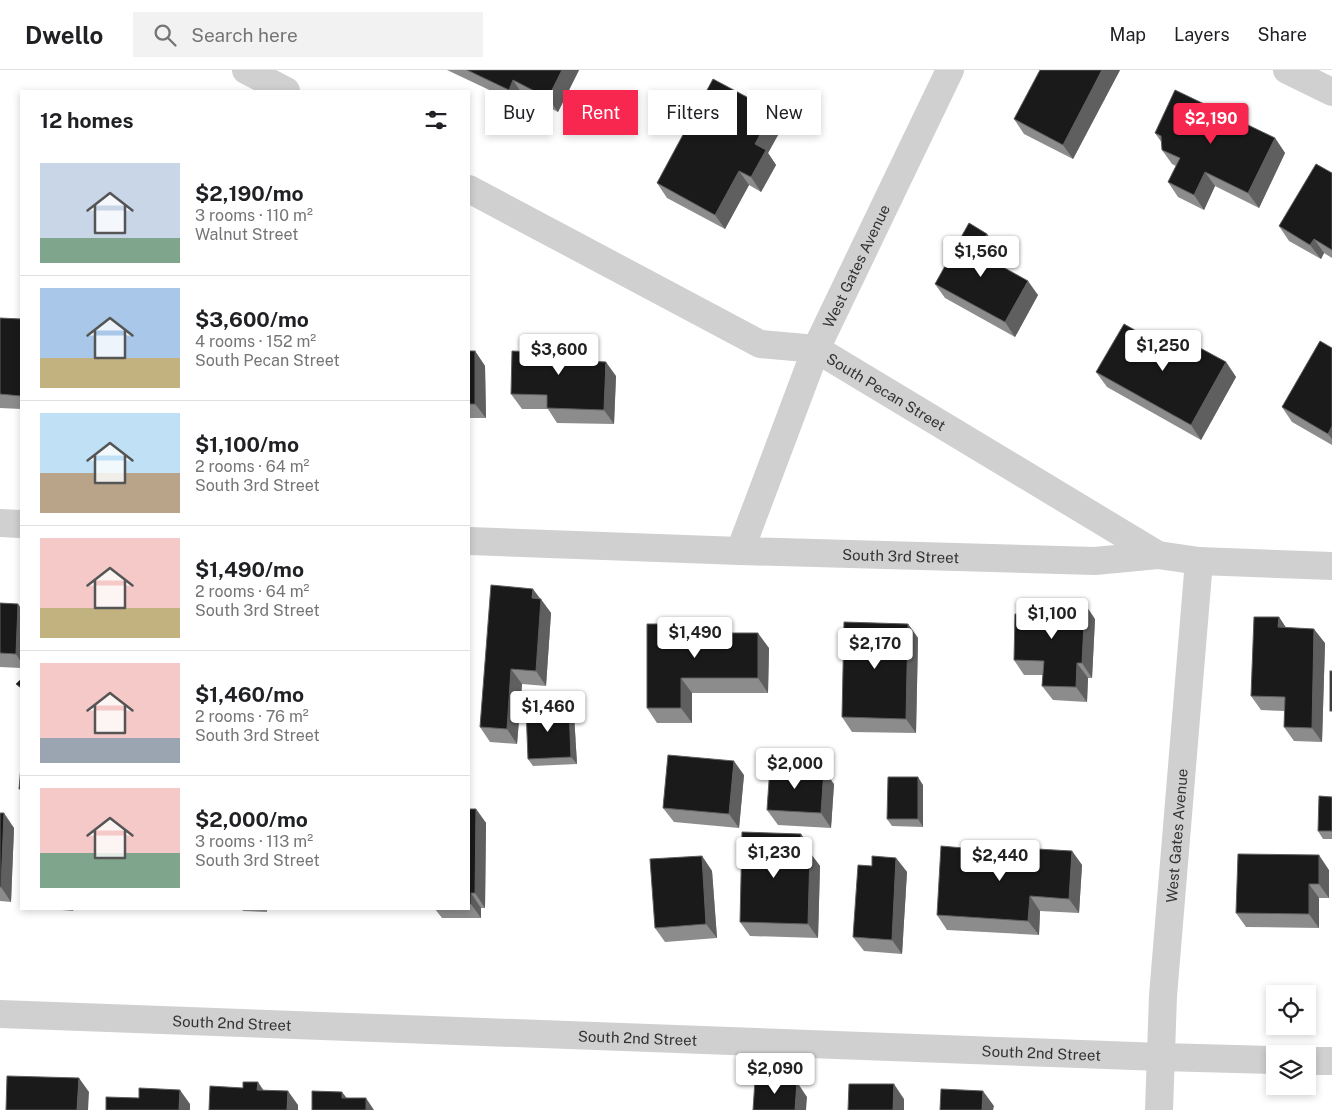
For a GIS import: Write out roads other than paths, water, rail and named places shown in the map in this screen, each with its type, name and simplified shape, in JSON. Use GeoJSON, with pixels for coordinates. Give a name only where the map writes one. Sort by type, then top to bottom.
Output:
{"type":"FeatureCollection","features":[{"type":"Feature","properties":{"kind":"street"},"geometry":{"type":"LineString","coordinates":[[246,70],[284,90]]}},
{"type":"Feature","properties":{"kind":"street","name":"West Gates Avenue"},"geometry":{"type":"LineString","coordinates":[[740,551],[816,349],[950,70]]}},
{"type":"Feature","properties":{"kind":"street"},"geometry":{"type":"LineString","coordinates":[[1287,70],[1332,92]]}},
{"type":"Feature","properties":{"kind":"street","name":"South Pecan Street"},"geometry":{"type":"LineString","coordinates":[[470,190],[760,344],[816,349],[1158,555]]}},
{"type":"Feature","properties":{"kind":"street"},"geometry":{"type":"LineString","coordinates":[[0,523],[20,524]]}},
{"type":"Feature","properties":{"kind":"street","name":"South 3rd Street"},"geometry":{"type":"LineString","coordinates":[[470,541],[1095,561],[1158,555],[1199,561],[1332,566]]}},
{"type":"Feature","properties":{"kind":"street","name":"West Gates Avenue"},"geometry":{"type":"LineString","coordinates":[[1159,1110],[1163,996],[1199,561]]}},
{"type":"Feature","properties":{"kind":"street","name":"South 2nd Street"},"geometry":{"type":"LineString","coordinates":[[0,1014],[1266,1060]]}},
{"type":"Feature","properties":{"kind":"street"},"geometry":{"type":"LineString","coordinates":[[1316,1061],[1332,1061]]}}]}
